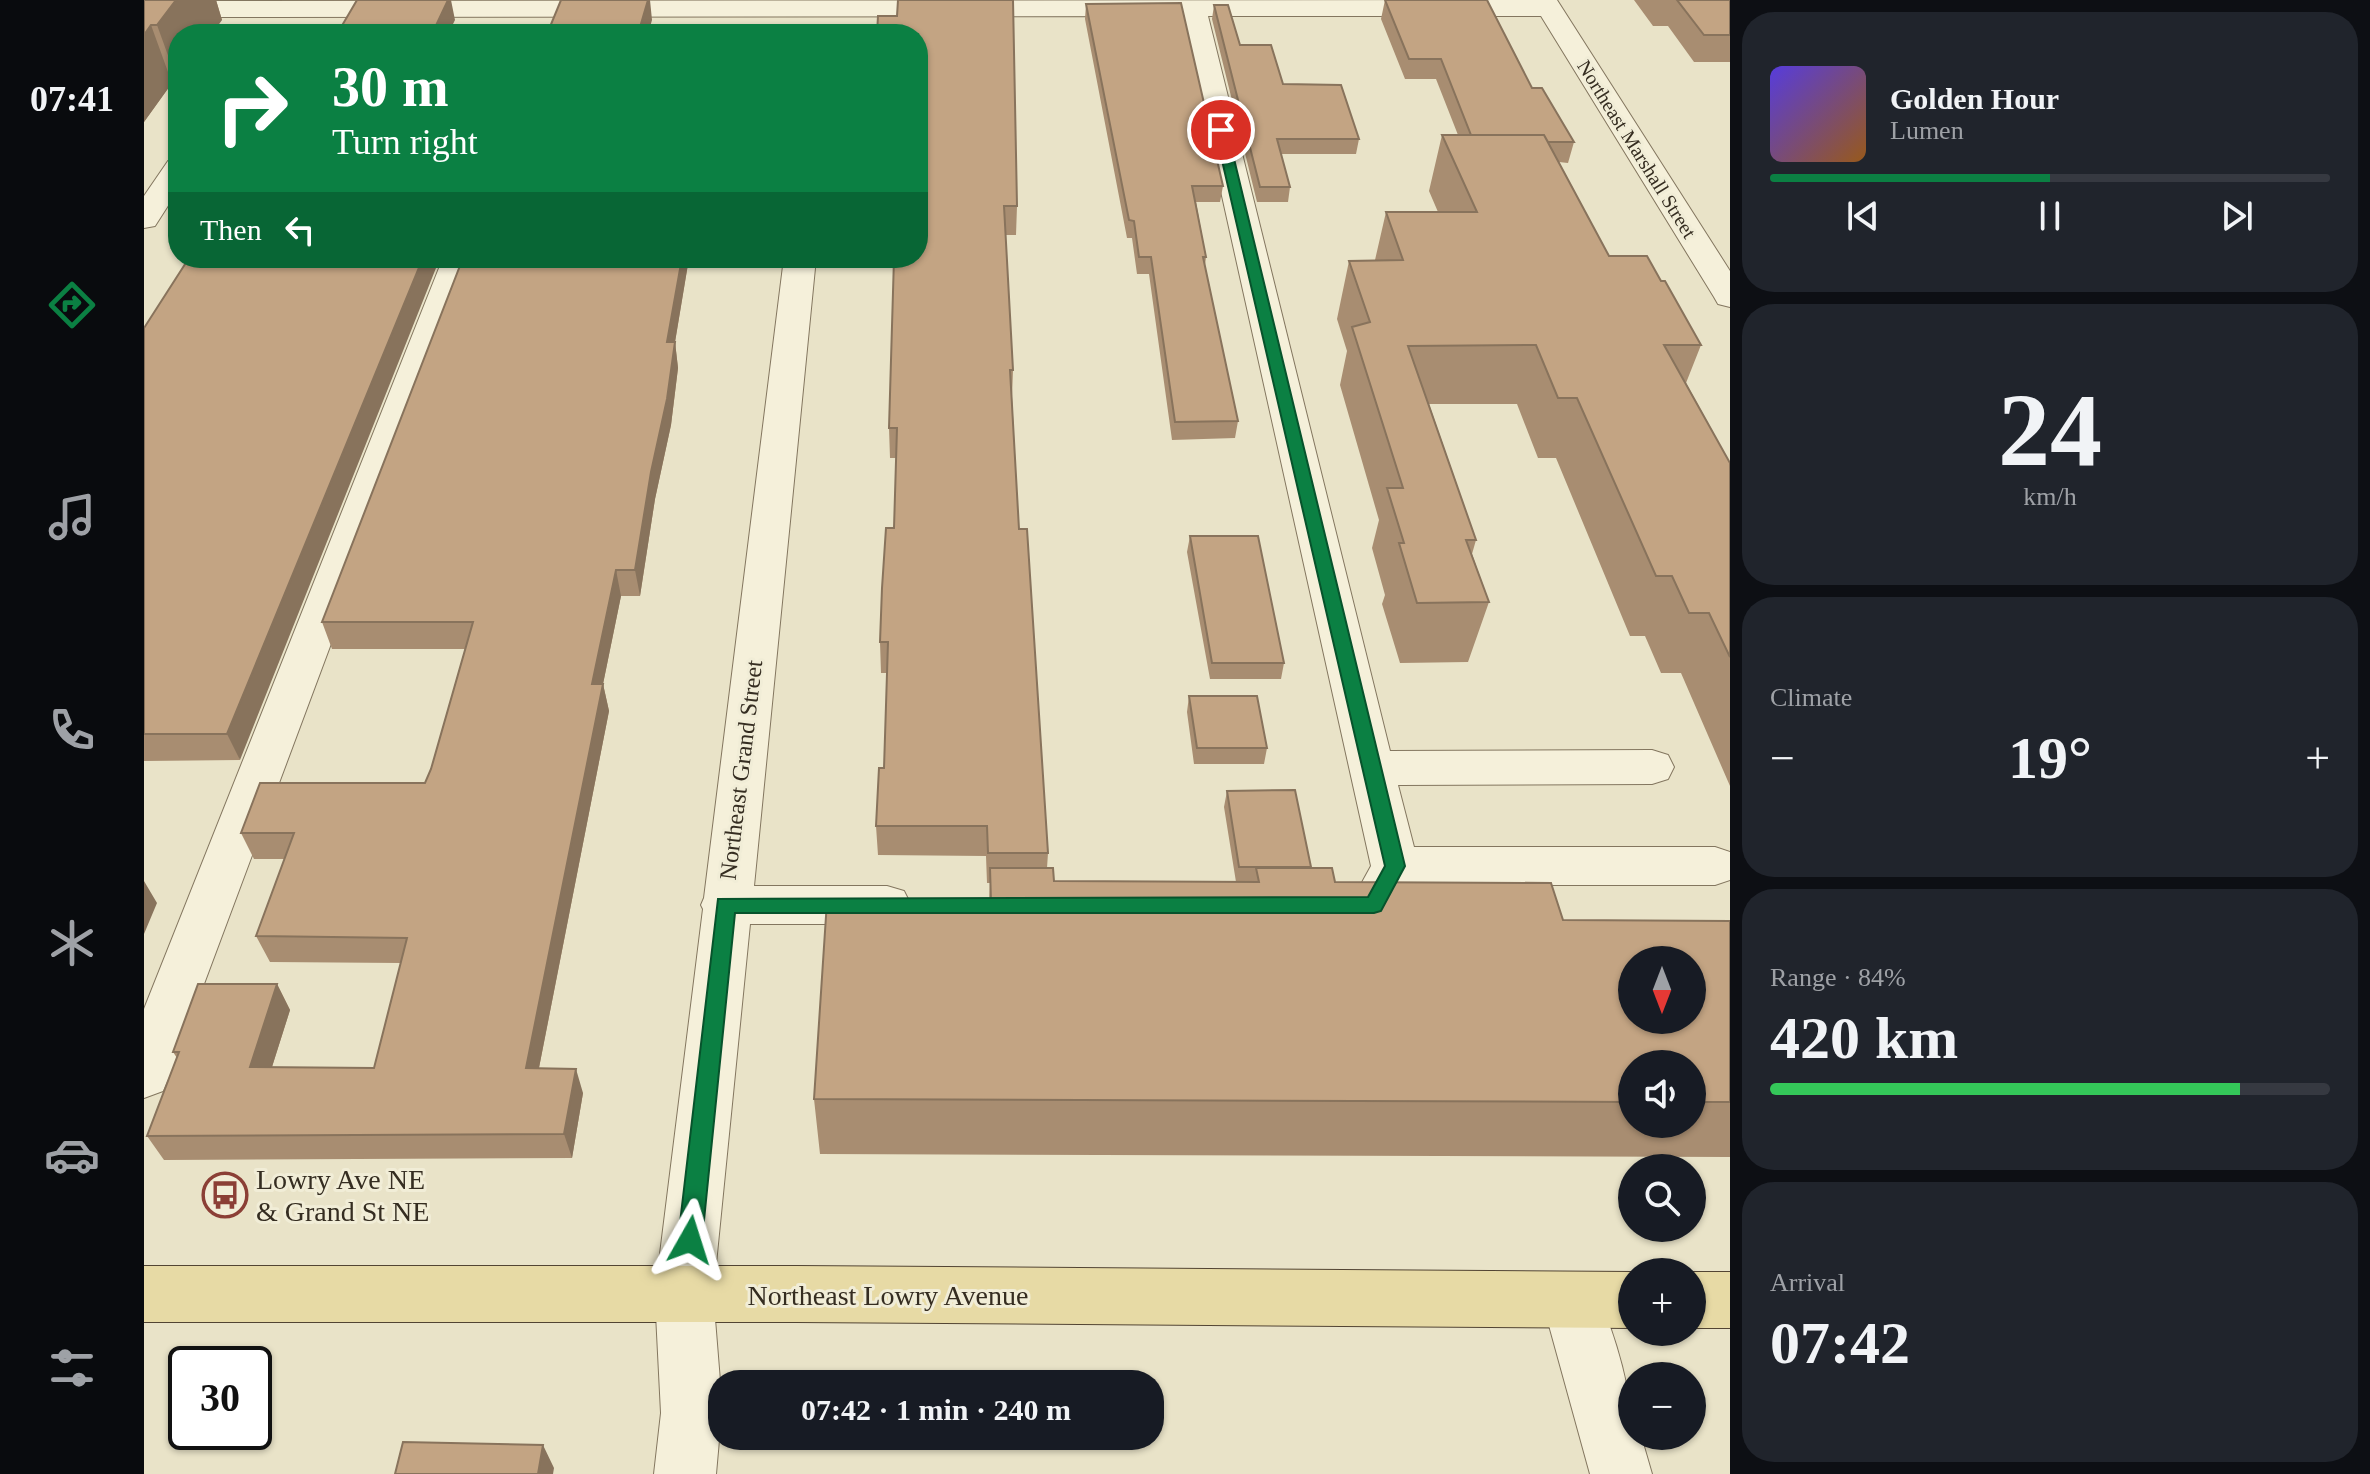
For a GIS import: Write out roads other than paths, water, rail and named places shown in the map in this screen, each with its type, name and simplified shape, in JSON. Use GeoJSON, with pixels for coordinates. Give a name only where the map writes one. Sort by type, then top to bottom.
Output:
{"type":"FeatureCollection","features":[{"type":"Feature","properties":{"kind":"main road","name":"Northeast Lowry Avenue"},"geometry":{"type":"LineString","coordinates":[[144,1294],[1618,1300]]}},
{"type":"Feature","properties":{"kind":"main road"},"geometry":{"type":"LineString","coordinates":[[1706,1300],[1730,1300]]}},
{"type":"Feature","properties":{"kind":"street"},"geometry":{"type":"LineString","coordinates":[[144,9],[284,5],[553,15],[828,15],[1193,9],[1235,5],[1547,4]]}},
{"type":"Feature","properties":{"kind":"street","name":"Northeast Marshall Street"},"geometry":{"type":"LineString","coordinates":[[1547,4],[1730,297]]}},
{"type":"Feature","properties":{"kind":"street"},"geometry":{"type":"LineString","coordinates":[[272,24],[284,5]]}},
{"type":"Feature","properties":{"kind":"street"},"geometry":{"type":"LineString","coordinates":[[1193,9],[1395,866],[1374,905],[1295,905]]}},
{"type":"Feature","properties":{"kind":"street"},"geometry":{"type":"LineString","coordinates":[[144,219],[168,182]]}},
{"type":"Feature","properties":{"kind":"street"},"geometry":{"type":"LineString","coordinates":[[144,1075],[455,268]]}},
{"type":"Feature","properties":{"kind":"street","name":"Northeast Grand Street"},"geometry":{"type":"LineString","coordinates":[[685,1474],[692,1413],[684,1294],[725,905],[799,268]]}},
{"type":"Feature","properties":{"kind":"street"},"geometry":{"type":"LineString","coordinates":[[1372,768],[1652,767]]}},
{"type":"Feature","properties":{"kind":"street"},"geometry":{"type":"LineString","coordinates":[[1395,866],[1715,866]]}},
{"type":"Feature","properties":{"kind":"street"},"geometry":{"type":"LineString","coordinates":[[725,905],[933,905]]}},
{"type":"Feature","properties":{"kind":"street"},"geometry":{"type":"LineString","coordinates":[[1571,1300],[1621,1474]]}},
{"type":"Feature","properties":{"kind":"place","name":"Lowry Ave NE & Grand St NE"},"geometry":{"type":"Point","coordinates":[225,1195]}}]}
